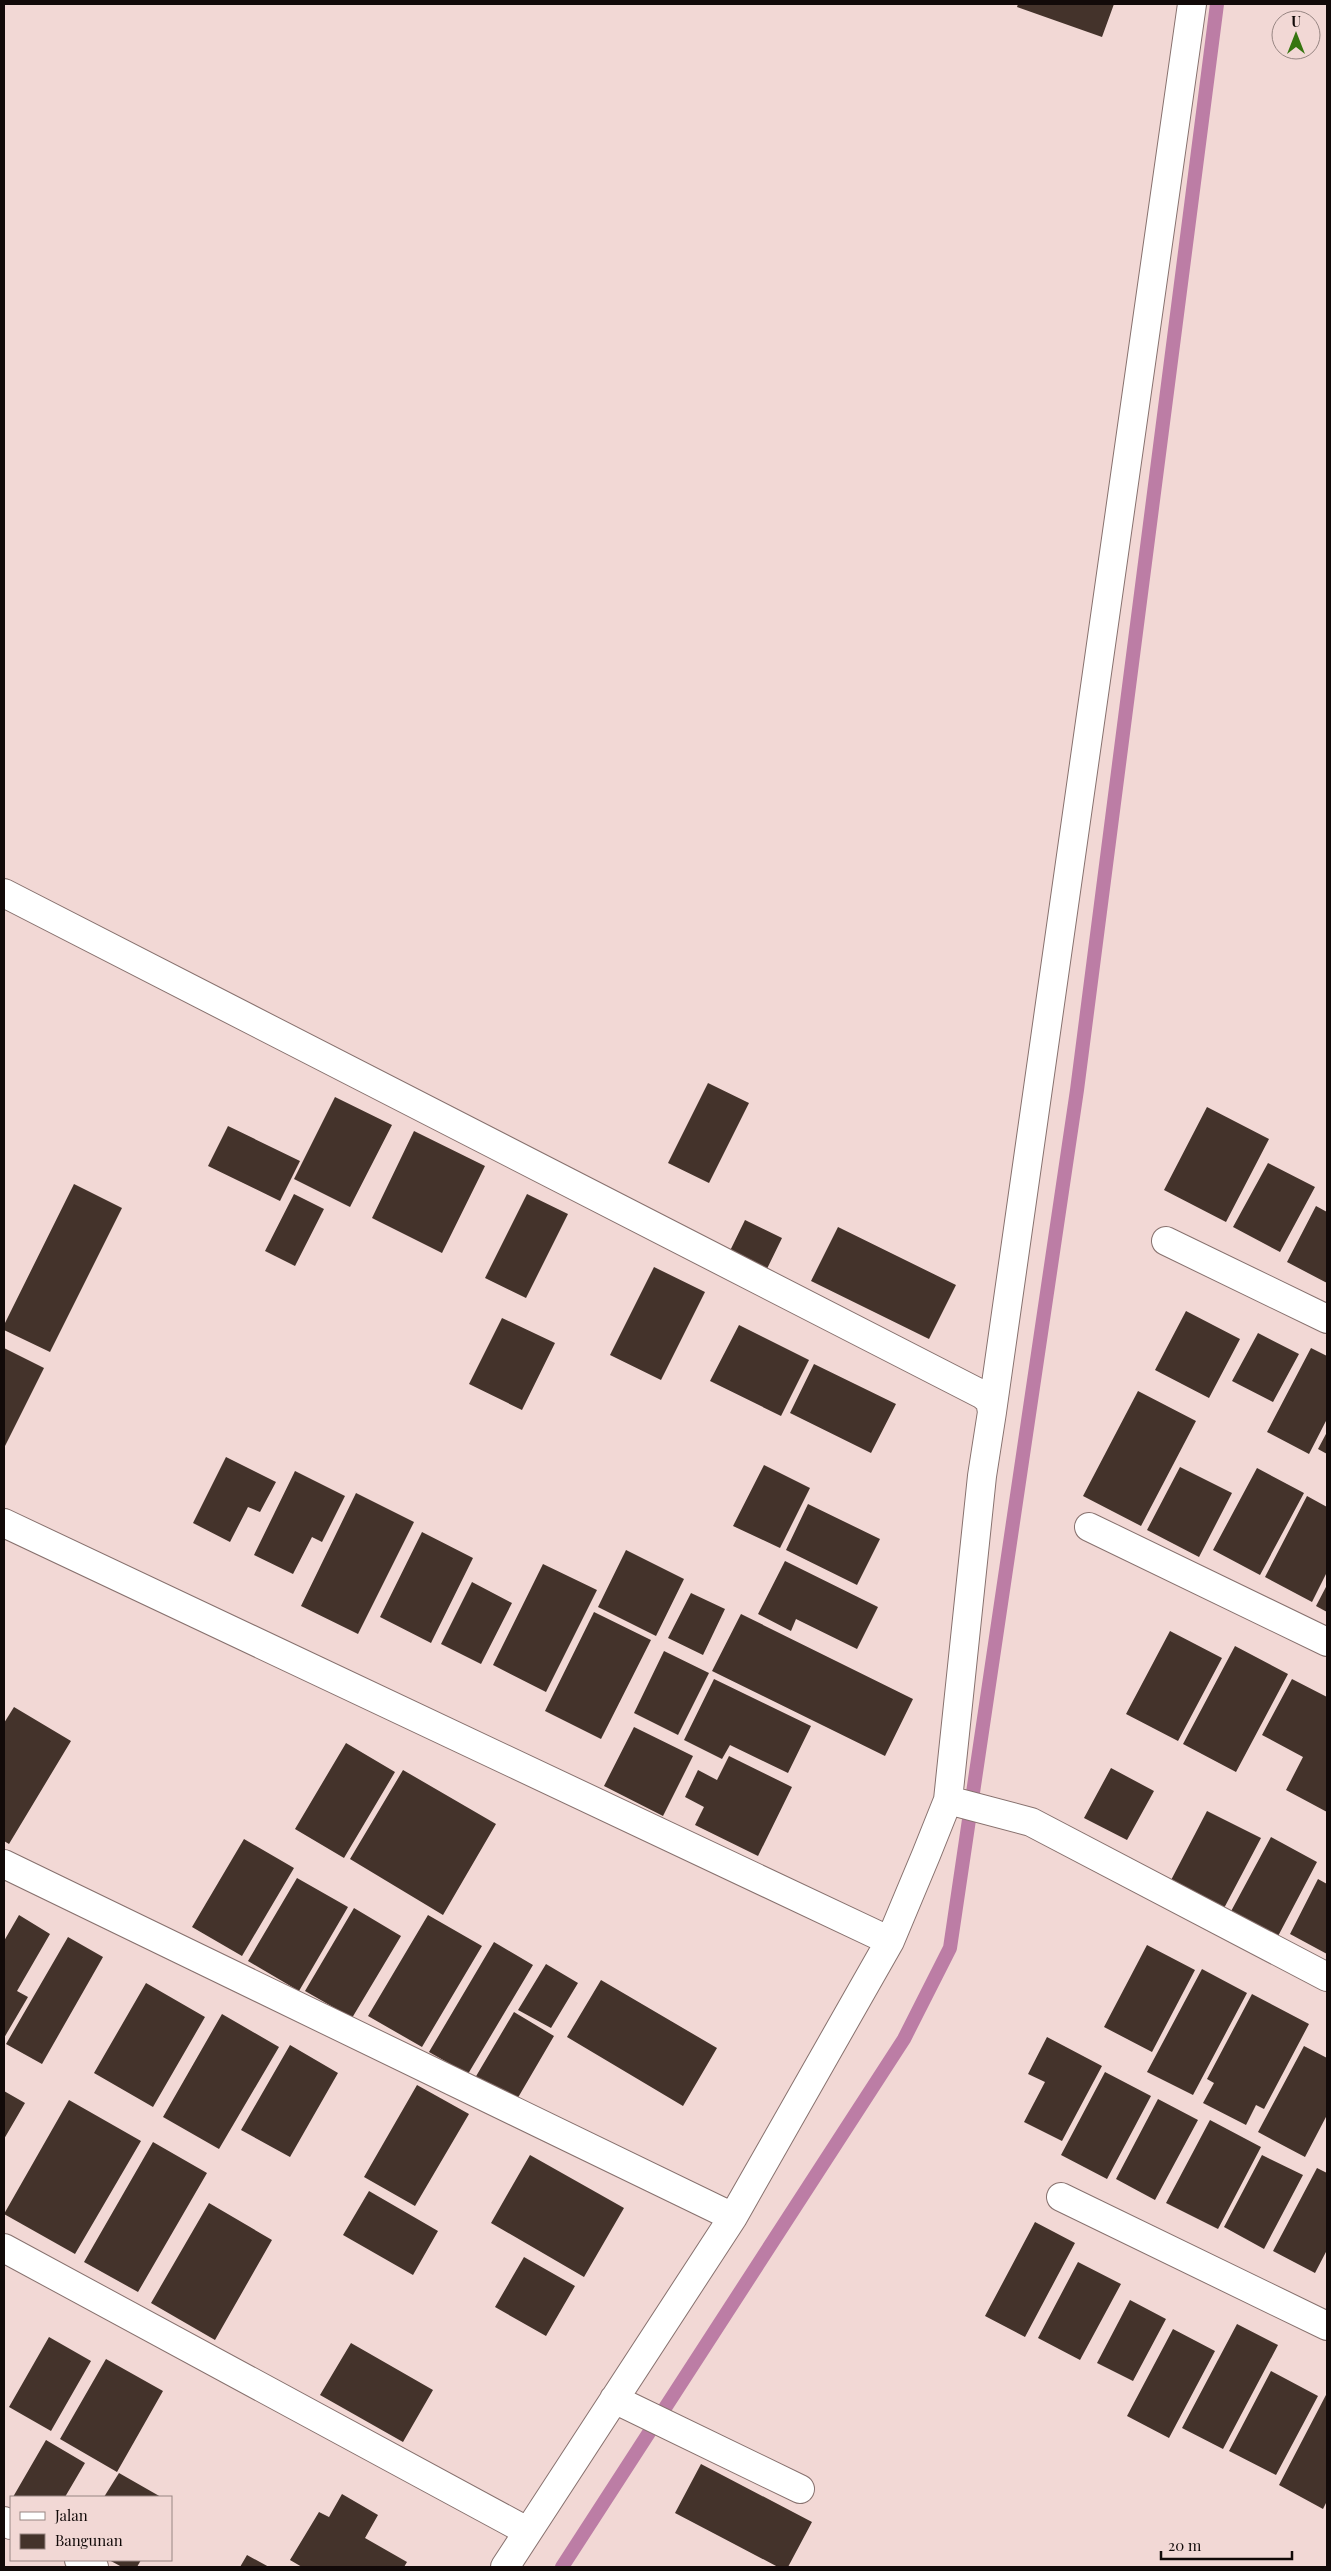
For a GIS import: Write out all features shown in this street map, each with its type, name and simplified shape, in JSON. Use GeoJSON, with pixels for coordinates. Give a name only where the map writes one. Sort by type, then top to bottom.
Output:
{"type":"FeatureCollection","features":[{"type":"Feature","properties":{"kind":"street"},"geometry":{"type":"LineString","coordinates":[[505,2567],[527,2531],[623,2403],[733,2217],[890,1941],[955,1801],[982,1476],[1192,4]]}},
{"type":"Feature","properties":{"kind":"street"},"geometry":{"type":"LineString","coordinates":[[4,893],[983,1395],[990,1401],[992,1412]]}},
{"type":"Feature","properties":{"kind":"street"},"geometry":{"type":"LineString","coordinates":[[1166,1241],[1327,1320]]}},
{"type":"Feature","properties":{"kind":"street"},"geometry":{"type":"LineString","coordinates":[[4,1523],[890,1941]]}},
{"type":"Feature","properties":{"kind":"street"},"geometry":{"type":"LineString","coordinates":[[1088,1527],[1327,1642]]}},
{"type":"Feature","properties":{"kind":"street"},"geometry":{"type":"LineString","coordinates":[[955,1801],[1031,1822],[1327,1977]]}},
{"type":"Feature","properties":{"kind":"street"},"geometry":{"type":"LineString","coordinates":[[4,1864],[733,2217]]}},
{"type":"Feature","properties":{"kind":"street"},"geometry":{"type":"LineString","coordinates":[[1061,2197],[1327,2326]]}},
{"type":"Feature","properties":{"kind":"street"},"geometry":{"type":"LineString","coordinates":[[4,2248],[527,2531]]}},
{"type":"Feature","properties":{"kind":"street"},"geometry":{"type":"LineString","coordinates":[[623,2403],[694,2440],[800,2489]]}},
{"type":"Feature","properties":{"kind":"street"},"geometry":{"type":"LineString","coordinates":[[81,2561],[94,2567]]}},
{"type":"Feature","properties":{"kind":"building"},"geometry":{"type":"Polygon","coordinates":[[[1018,4],[1114,4],[1102,37],[1017,7],[1018,4]]]}},
{"type":"Feature","properties":{"kind":"building"},"geometry":{"type":"Polygon","coordinates":[[[708,1083],[749,1103],[709,1183],[668,1163],[708,1083]]]}},
{"type":"Feature","properties":{"kind":"building"},"geometry":{"type":"Polygon","coordinates":[[[335,1097],[392,1125],[350,1207],[294,1179],[335,1097]]]}},
{"type":"Feature","properties":{"kind":"building"},"geometry":{"type":"Polygon","coordinates":[[[1207,1107],[1269,1139],[1226,1222],[1164,1190],[1207,1107]]]}},
{"type":"Feature","properties":{"kind":"building"},"geometry":{"type":"Polygon","coordinates":[[[228,1126],[300,1161],[280,1201],[208,1166],[228,1126]]]}},
{"type":"Feature","properties":{"kind":"building"},"geometry":{"type":"Polygon","coordinates":[[[414,1131],[485,1166],[442,1253],[372,1218],[414,1131]]]}},
{"type":"Feature","properties":{"kind":"building"},"geometry":{"type":"Polygon","coordinates":[[[1268,1163],[1315,1187],[1280,1252],[1233,1227],[1268,1163]]]}},
{"type":"Feature","properties":{"kind":"building"},"geometry":{"type":"Polygon","coordinates":[[[74,1184],[122,1208],[50,1352],[4,1330],[4,1325],[74,1184]]]}},
{"type":"Feature","properties":{"kind":"building"},"geometry":{"type":"Polygon","coordinates":[[[294,1194],[324,1209],[295,1266],[265,1251],[294,1194]]]}},
{"type":"Feature","properties":{"kind":"building"},"geometry":{"type":"Polygon","coordinates":[[[527,1194],[568,1214],[526,1298],[485,1278],[527,1194]]]}},
{"type":"Feature","properties":{"kind":"building"},"geometry":{"type":"Polygon","coordinates":[[[1316,1206],[1327,1212],[1327,1283],[1287,1262],[1316,1206]]]}},
{"type":"Feature","properties":{"kind":"building"},"geometry":{"type":"Polygon","coordinates":[[[745,1220],[782,1238],[764,1275],[727,1257],[745,1220]]]}},
{"type":"Feature","properties":{"kind":"building"},"geometry":{"type":"Polygon","coordinates":[[[838,1227],[956,1285],[929,1339],[811,1281],[838,1227]]]}},
{"type":"Feature","properties":{"kind":"building"},"geometry":{"type":"Polygon","coordinates":[[[654,1267],[705,1292],[661,1380],[610,1355],[654,1267]]]}},
{"type":"Feature","properties":{"kind":"building"},"geometry":{"type":"Polygon","coordinates":[[[1186,1311],[1240,1339],[1209,1398],[1155,1370],[1186,1311]]]}},
{"type":"Feature","properties":{"kind":"building"},"geometry":{"type":"Polygon","coordinates":[[[502,1318],[555,1343],[522,1410],[469,1384],[502,1318]]]}},
{"type":"Feature","properties":{"kind":"building"},"geometry":{"type":"Polygon","coordinates":[[[739,1325],[809,1360],[781,1416],[710,1381],[739,1325]]]}},
{"type":"Feature","properties":{"kind":"building"},"geometry":{"type":"Polygon","coordinates":[[[1258,1333],[1299,1354],[1273,1402],[1232,1381],[1258,1333]]]}},
{"type":"Feature","properties":{"kind":"building"},"geometry":{"type":"Polygon","coordinates":[[[4,1348],[44,1368],[4,1448],[4,1348]]]}},
{"type":"Feature","properties":{"kind":"building"},"geometry":{"type":"Polygon","coordinates":[[[1311,1348],[1327,1356],[1327,1419],[1309,1454],[1267,1432],[1311,1348]]]}},
{"type":"Feature","properties":{"kind":"building"},"geometry":{"type":"Polygon","coordinates":[[[814,1364],[896,1404],[871,1453],[790,1413],[814,1364]]]}},
{"type":"Feature","properties":{"kind":"building"},"geometry":{"type":"Polygon","coordinates":[[[1138,1391],[1196,1421],[1141,1526],[1083,1496],[1138,1391]]]}},
{"type":"Feature","properties":{"kind":"building"},"geometry":{"type":"Polygon","coordinates":[[[1327,1432],[1327,1454],[1318,1449],[1327,1432]]]}},
{"type":"Feature","properties":{"kind":"building"},"geometry":{"type":"Polygon","coordinates":[[[226,1457],[276,1482],[260,1512],[248,1507],[230,1542],[193,1523],[226,1457]]]}},
{"type":"Feature","properties":{"kind":"building"},"geometry":{"type":"Polygon","coordinates":[[[764,1465],[810,1488],[780,1548],[733,1526],[764,1465]]]}},
{"type":"Feature","properties":{"kind":"building"},"geometry":{"type":"Polygon","coordinates":[[[1180,1467],[1232,1493],[1199,1557],[1147,1530],[1180,1467]]]}},
{"type":"Feature","properties":{"kind":"building"},"geometry":{"type":"Polygon","coordinates":[[[1257,1468],[1304,1493],[1260,1575],[1213,1550],[1257,1468]]]}},
{"type":"Feature","properties":{"kind":"building"},"geometry":{"type":"Polygon","coordinates":[[[295,1471],[345,1496],[322,1542],[312,1537],[293,1574],[254,1555],[295,1471]]]}},
{"type":"Feature","properties":{"kind":"building"},"geometry":{"type":"Polygon","coordinates":[[[356,1493],[414,1522],[358,1634],[301,1606],[356,1493]]]}},
{"type":"Feature","properties":{"kind":"building"},"geometry":{"type":"Polygon","coordinates":[[[1307,1496],[1327,1507],[1327,1572],[1312,1602],[1265,1577],[1307,1496]]]}},
{"type":"Feature","properties":{"kind":"building"},"geometry":{"type":"Polygon","coordinates":[[[808,1504],[880,1539],[857,1585],[786,1550],[808,1504]]]}},
{"type":"Feature","properties":{"kind":"building"},"geometry":{"type":"Polygon","coordinates":[[[422,1532],[473,1558],[431,1643],[380,1617],[422,1532]]]}},
{"type":"Feature","properties":{"kind":"building"},"geometry":{"type":"Polygon","coordinates":[[[626,1550],[684,1579],[656,1636],[598,1607],[626,1550]]]}},
{"type":"Feature","properties":{"kind":"building"},"geometry":{"type":"Polygon","coordinates":[[[785,1561],[878,1607],[857,1649],[796,1619],[791,1631],[758,1614],[785,1561]]]}},
{"type":"Feature","properties":{"kind":"building"},"geometry":{"type":"Polygon","coordinates":[[[543,1564],[597,1590],[546,1692],[493,1665],[543,1564]]]}},
{"type":"Feature","properties":{"kind":"building"},"geometry":{"type":"Polygon","coordinates":[[[472,1582],[512,1603],[481,1664],[441,1644],[472,1582]]]}},
{"type":"Feature","properties":{"kind":"building"},"geometry":{"type":"Polygon","coordinates":[[[1327,1585],[1327,1612],[1316,1606],[1327,1585]]]}},
{"type":"Feature","properties":{"kind":"building"},"geometry":{"type":"Polygon","coordinates":[[[691,1593],[725,1609],[703,1655],[668,1638],[691,1593]]]}},
{"type":"Feature","properties":{"kind":"building"},"geometry":{"type":"Polygon","coordinates":[[[594,1612],[651,1640],[601,1739],[545,1711],[594,1612]]]}},
{"type":"Feature","properties":{"kind":"building"},"geometry":{"type":"Polygon","coordinates":[[[741,1614],[913,1699],[885,1756],[712,1671],[741,1614]]]}},
{"type":"Feature","properties":{"kind":"building"},"geometry":{"type":"Polygon","coordinates":[[[1170,1631],[1222,1658],[1178,1741],[1126,1714],[1170,1631]]]}},
{"type":"Feature","properties":{"kind":"building"},"geometry":{"type":"Polygon","coordinates":[[[1235,1646],[1288,1674],[1236,1772],[1183,1744],[1235,1646]]]}},
{"type":"Feature","properties":{"kind":"building"},"geometry":{"type":"Polygon","coordinates":[[[664,1651],[709,1673],[678,1735],[634,1713],[664,1651]]]}},
{"type":"Feature","properties":{"kind":"building"},"geometry":{"type":"Polygon","coordinates":[[[714,1679],[811,1726],[788,1773],[730,1745],[722,1759],[684,1740],[714,1679]]]}},
{"type":"Feature","properties":{"kind":"building"},"geometry":{"type":"Polygon","coordinates":[[[1292,1679],[1327,1697],[1327,1812],[1286,1790],[1303,1757],[1262,1735],[1292,1679]]]}},
{"type":"Feature","properties":{"kind":"building"},"geometry":{"type":"Polygon","coordinates":[[[14,1707],[71,1741],[9,1844],[4,1841],[4,1723],[14,1707]]]}},
{"type":"Feature","properties":{"kind":"building"},"geometry":{"type":"Polygon","coordinates":[[[634,1727],[693,1756],[663,1816],[604,1786],[634,1727]]]}},
{"type":"Feature","properties":{"kind":"building"},"geometry":{"type":"Polygon","coordinates":[[[346,1743],[395,1772],[344,1858],[295,1829],[346,1743]]]}},
{"type":"Feature","properties":{"kind":"building"},"geometry":{"type":"Polygon","coordinates":[[[729,1756],[792,1787],[758,1856],[695,1825],[704,1807],[685,1797],[698,1770],[717,1780],[729,1756]]]}},
{"type":"Feature","properties":{"kind":"building"},"geometry":{"type":"Polygon","coordinates":[[[1111,1768],[1154,1791],[1127,1840],[1084,1818],[1111,1768]]]}},
{"type":"Feature","properties":{"kind":"building"},"geometry":{"type":"Polygon","coordinates":[[[403,1770],[496,1824],[443,1915],[350,1859],[403,1770]]]}},
{"type":"Feature","properties":{"kind":"building"},"geometry":{"type":"Polygon","coordinates":[[[1207,1811],[1261,1838],[1222,1912],[1169,1884],[1207,1811]]]}},
{"type":"Feature","properties":{"kind":"building"},"geometry":{"type":"Polygon","coordinates":[[[1271,1837],[1317,1862],[1276,1940],[1229,1915],[1271,1837]]]}},
{"type":"Feature","properties":{"kind":"building"},"geometry":{"type":"Polygon","coordinates":[[[244,1839],[294,1868],[242,1956],[192,1927],[244,1839]]]}},
{"type":"Feature","properties":{"kind":"building"},"geometry":{"type":"Polygon","coordinates":[[[297,1878],[348,1907],[299,1991],[248,1961],[297,1878]]]}},
{"type":"Feature","properties":{"kind":"building"},"geometry":{"type":"Polygon","coordinates":[[[1318,1879],[1327,1884],[1327,1954],[1290,1934],[1318,1879]]]}},
{"type":"Feature","properties":{"kind":"building"},"geometry":{"type":"Polygon","coordinates":[[[354,1908],[401,1936],[352,2018],[305,1991],[354,1908]]]}},
{"type":"Feature","properties":{"kind":"building"},"geometry":{"type":"Polygon","coordinates":[[[19,1915],[50,1934],[17,1991],[28,1997],[4,2038],[4,1941],[19,1915]]]}},
{"type":"Feature","properties":{"kind":"building"},"geometry":{"type":"Polygon","coordinates":[[[428,1915],[482,1946],[422,2047],[368,2016],[428,1915]]]}},
{"type":"Feature","properties":{"kind":"building"},"geometry":{"type":"Polygon","coordinates":[[[68,1937],[103,1957],[42,2064],[6,2044],[68,1937]]]}},
{"type":"Feature","properties":{"kind":"building"},"geometry":{"type":"Polygon","coordinates":[[[494,1942],[533,1965],[468,2074],[429,2052],[494,1942]]]}},
{"type":"Feature","properties":{"kind":"building"},"geometry":{"type":"Polygon","coordinates":[[[1147,1945],[1195,1970],[1152,2052],[1104,2027],[1147,1945]]]}},
{"type":"Feature","properties":{"kind":"building"},"geometry":{"type":"Polygon","coordinates":[[[546,1964],[578,1983],[551,2028],[518,2010],[546,1964]]]}},
{"type":"Feature","properties":{"kind":"building"},"geometry":{"type":"Polygon","coordinates":[[[1202,1969],[1247,1993],[1193,2095],[1147,2072],[1202,1969]]]}},
{"type":"Feature","properties":{"kind":"building"},"geometry":{"type":"Polygon","coordinates":[[[601,1980],[717,2048],[683,2106],[567,2037],[601,1980]]]}},
{"type":"Feature","properties":{"kind":"building"},"geometry":{"type":"Polygon","coordinates":[[[146,1983],[205,2017],[153,2107],[94,2073],[146,1983]]]}},
{"type":"Feature","properties":{"kind":"building"},"geometry":{"type":"Polygon","coordinates":[[[1252,1994],[1309,2024],[1264,2109],[1256,2105],[1246,2125],[1203,2103],[1214,2083],[1207,2079],[1252,1994]]]}},
{"type":"Feature","properties":{"kind":"building"},"geometry":{"type":"Polygon","coordinates":[[[514,2012],[554,2036],[516,2101],[475,2078],[514,2012]]]}},
{"type":"Feature","properties":{"kind":"building"},"geometry":{"type":"Polygon","coordinates":[[[222,2014],[279,2047],[219,2149],[163,2117],[222,2014]]]}},
{"type":"Feature","properties":{"kind":"building"},"geometry":{"type":"Polygon","coordinates":[[[1047,2037],[1102,2066],[1062,2141],[1024,2122],[1045,2082],[1028,2074],[1047,2037]]]}},
{"type":"Feature","properties":{"kind":"building"},"geometry":{"type":"Polygon","coordinates":[[[290,2045],[338,2073],[290,2157],[241,2130],[290,2045]]]}},
{"type":"Feature","properties":{"kind":"building"},"geometry":{"type":"Polygon","coordinates":[[[1304,2046],[1327,2058],[1327,2115],[1305,2157],[1258,2132],[1304,2046]]]}},
{"type":"Feature","properties":{"kind":"building"},"geometry":{"type":"Polygon","coordinates":[[[1105,2072],[1151,2096],[1107,2179],[1061,2155],[1105,2072]]]}},
{"type":"Feature","properties":{"kind":"building"},"geometry":{"type":"Polygon","coordinates":[[[417,2085],[469,2114],[415,2206],[364,2177],[417,2085]]]}},
{"type":"Feature","properties":{"kind":"building"},"geometry":{"type":"Polygon","coordinates":[[[4,2091],[25,2103],[4,2139],[4,2091]]]}},
{"type":"Feature","properties":{"kind":"building"},"geometry":{"type":"Polygon","coordinates":[[[1158,2099],[1198,2120],[1155,2200],[1116,2179],[1158,2099]]]}},
{"type":"Feature","properties":{"kind":"building"},"geometry":{"type":"Polygon","coordinates":[[[69,2100],[141,2141],[75,2254],[4,2214],[69,2100]]]}},
{"type":"Feature","properties":{"kind":"building"},"geometry":{"type":"Polygon","coordinates":[[[1210,2120],[1261,2147],[1218,2229],[1166,2203],[1210,2120]]]}},
{"type":"Feature","properties":{"kind":"building"},"geometry":{"type":"Polygon","coordinates":[[[153,2142],[207,2173],[138,2292],[84,2262],[153,2142]]]}},
{"type":"Feature","properties":{"kind":"building"},"geometry":{"type":"Polygon","coordinates":[[[530,2155],[624,2208],[584,2277],[491,2223],[530,2155]]]}},
{"type":"Feature","properties":{"kind":"building"},"geometry":{"type":"Polygon","coordinates":[[[1262,2155],[1303,2175],[1264,2249],[1224,2227],[1262,2155]]]}},
{"type":"Feature","properties":{"kind":"building"},"geometry":{"type":"Polygon","coordinates":[[[1317,2168],[1327,2173],[1327,2250],[1315,2273],[1273,2251],[1317,2168]]]}},
{"type":"Feature","properties":{"kind":"building"},"geometry":{"type":"Polygon","coordinates":[[[369,2191],[438,2231],[413,2275],[343,2235],[369,2191]]]}},
{"type":"Feature","properties":{"kind":"building"},"geometry":{"type":"Polygon","coordinates":[[[209,2203],[272,2240],[215,2340],[151,2303],[209,2203]]]}},
{"type":"Feature","properties":{"kind":"building"},"geometry":{"type":"Polygon","coordinates":[[[1035,2222],[1075,2243],[1025,2337],[985,2316],[1035,2222]]]}},
{"type":"Feature","properties":{"kind":"building"},"geometry":{"type":"Polygon","coordinates":[[[524,2257],[575,2286],[546,2336],[495,2307],[524,2257]]]}},
{"type":"Feature","properties":{"kind":"building"},"geometry":{"type":"Polygon","coordinates":[[[1078,2262],[1121,2284],[1080,2360],[1038,2338],[1078,2262]]]}},
{"type":"Feature","properties":{"kind":"building"},"geometry":{"type":"Polygon","coordinates":[[[1130,2300],[1166,2319],[1133,2381],[1097,2363],[1130,2300]]]}},
{"type":"Feature","properties":{"kind":"building"},"geometry":{"type":"Polygon","coordinates":[[[1237,2324],[1278,2345],[1223,2449],[1182,2428],[1237,2324]]]}},
{"type":"Feature","properties":{"kind":"building"},"geometry":{"type":"Polygon","coordinates":[[[1173,2329],[1215,2351],[1169,2438],[1127,2416],[1173,2329]]]}},
{"type":"Feature","properties":{"kind":"building"},"geometry":{"type":"Polygon","coordinates":[[[49,2337],[91,2361],[51,2431],[9,2407],[49,2337]]]}},
{"type":"Feature","properties":{"kind":"building"},"geometry":{"type":"Polygon","coordinates":[[[351,2343],[433,2390],[403,2442],[320,2395],[351,2343]]]}},
{"type":"Feature","properties":{"kind":"building"},"geometry":{"type":"Polygon","coordinates":[[[106,2359],[163,2391],[117,2472],[60,2439],[106,2359]]]}},
{"type":"Feature","properties":{"kind":"building"},"geometry":{"type":"Polygon","coordinates":[[[1271,2371],[1318,2396],[1276,2475],[1229,2451],[1271,2371]]]}},
{"type":"Feature","properties":{"kind":"building"},"geometry":{"type":"Polygon","coordinates":[[[1327,2393],[1327,2501],[1323,2509],[1279,2485],[1327,2393]]]}},
{"type":"Feature","properties":{"kind":"building"},"geometry":{"type":"Polygon","coordinates":[[[46,2440],[85,2463],[66,2496],[14,2496],[46,2440]]]}},
{"type":"Feature","properties":{"kind":"building"},"geometry":{"type":"Polygon","coordinates":[[[701,2464],[812,2522],[788,2567],[778,2567],[675,2513],[701,2464]]]}},
{"type":"Feature","properties":{"kind":"building"},"geometry":{"type":"Polygon","coordinates":[[[119,2473],[159,2496],[105,2496],[119,2473]]]}},
{"type":"Feature","properties":{"kind":"building"},"geometry":{"type":"Polygon","coordinates":[[[342,2494],[378,2515],[365,2538],[407,2562],[404,2567],[302,2567],[290,2560],[319,2512],[329,2517],[342,2494]]]}},
{"type":"Feature","properties":{"kind":"building"},"geometry":{"type":"Polygon","coordinates":[[[247,2555],[269,2567],[240,2567],[247,2555]]]}},
{"type":"Feature","properties":{"kind":"building"},"geometry":{"type":"Polygon","coordinates":[[[111,2561],[140,2561],[137,2567],[122,2567],[111,2561]]]}},
{"type":"Feature","properties":{"kind":"waterway"},"geometry":{"type":"LineString","coordinates":[[562,2567],[904,2039],[950,1948],[1077,1090],[1217,4]]}}]}
